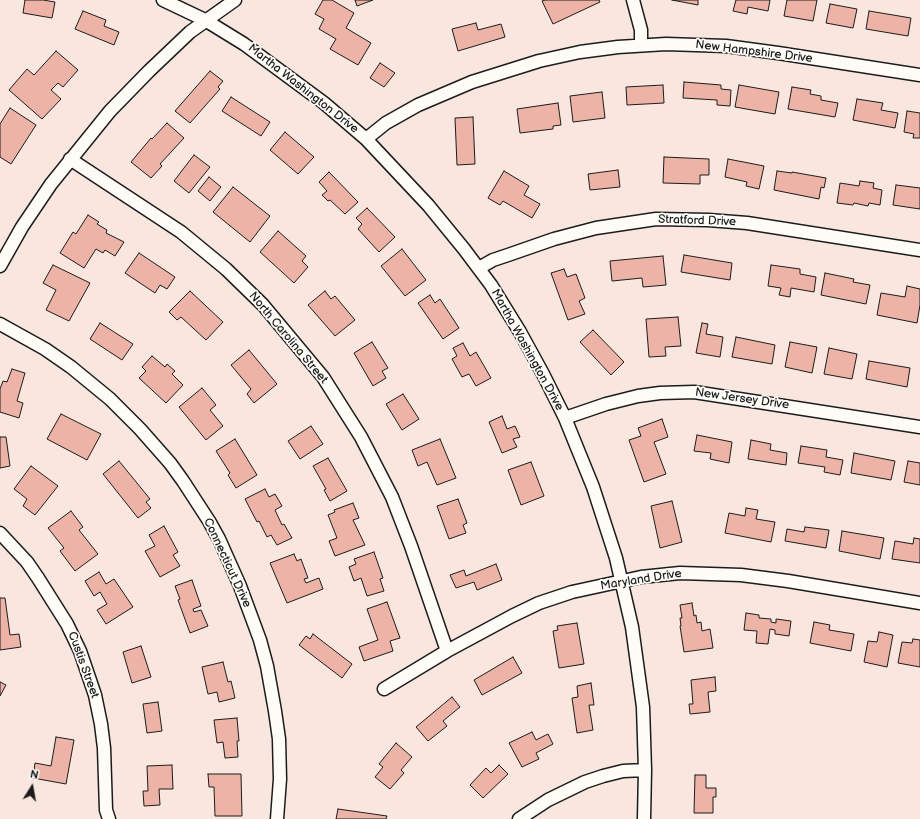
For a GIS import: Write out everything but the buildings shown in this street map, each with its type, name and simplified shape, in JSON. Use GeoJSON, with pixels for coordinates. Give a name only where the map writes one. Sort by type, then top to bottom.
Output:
{"type":"FeatureCollection","features":[{"type":"Feature","properties":{"kind":"street","name":"Martha Washington Drive"},"geometry":{"type":"LineString","coordinates":[[163,0],[205,20],[244,44],[291,77],[337,113],[366,139],[428,205],[464,249],[479,268],[520,332],[544,374],[579,451],[605,524],[621,581],[632,627],[643,707],[645,770],[644,819]]}},
{"type":"Feature","properties":{"kind":"street"},"geometry":{"type":"LineString","coordinates":[[0,266],[31,212],[70,159],[94,130],[126,94],[185,36],[205,20],[235,0]]}},
{"type":"Feature","properties":{"kind":"street"},"geometry":{"type":"LineString","coordinates":[[633,0],[641,30],[641,45]]}},
{"type":"Feature","properties":{"kind":"street","name":"New Hampshire Drive"},"geometry":{"type":"LineString","coordinates":[[366,139],[386,123],[418,105],[472,82],[539,61],[597,49],[641,45],[690,44],[726,46],[920,75]]}},
{"type":"Feature","properties":{"kind":"street","name":"North Carolina Street"},"geometry":{"type":"LineString","coordinates":[[70,159],[181,232],[226,269],[262,305],[323,377],[361,437],[392,497],[411,546],[447,651]]}},
{"type":"Feature","properties":{"kind":"street","name":"Stratford Drive"},"geometry":{"type":"LineString","coordinates":[[479,268],[508,255],[561,237],[596,228],[656,219],[708,220],[747,223],[920,250]]}},
{"type":"Feature","properties":{"kind":"street","name":"Connecticut Drive"},"geometry":{"type":"LineString","coordinates":[[0,324],[45,349],[77,372],[110,399],[140,429],[170,463],[212,527],[250,610],[260,640],[271,684],[278,725],[280,763],[277,819]]}},
{"type":"Feature","properties":{"kind":"street","name":"New Jersey Drive"},"geometry":{"type":"LineString","coordinates":[[565,418],[606,404],[638,396],[660,393],[694,392],[920,427]]}},
{"type":"Feature","properties":{"kind":"street","name":"Custis Street"},"geometry":{"type":"LineString","coordinates":[[0,534],[28,562],[64,618],[80,651],[95,695],[101,724],[104,748],[106,810],[109,819]]}},
{"type":"Feature","properties":{"kind":"street","name":"Maryland Drive"},"geometry":{"type":"LineString","coordinates":[[384,689],[447,651],[539,603],[572,592],[660,574],[723,574],[781,580],[920,603]]}},
{"type":"Feature","properties":{"kind":"street"},"geometry":{"type":"LineString","coordinates":[[519,819],[548,800],[585,782],[603,776],[645,770]]}}]}
